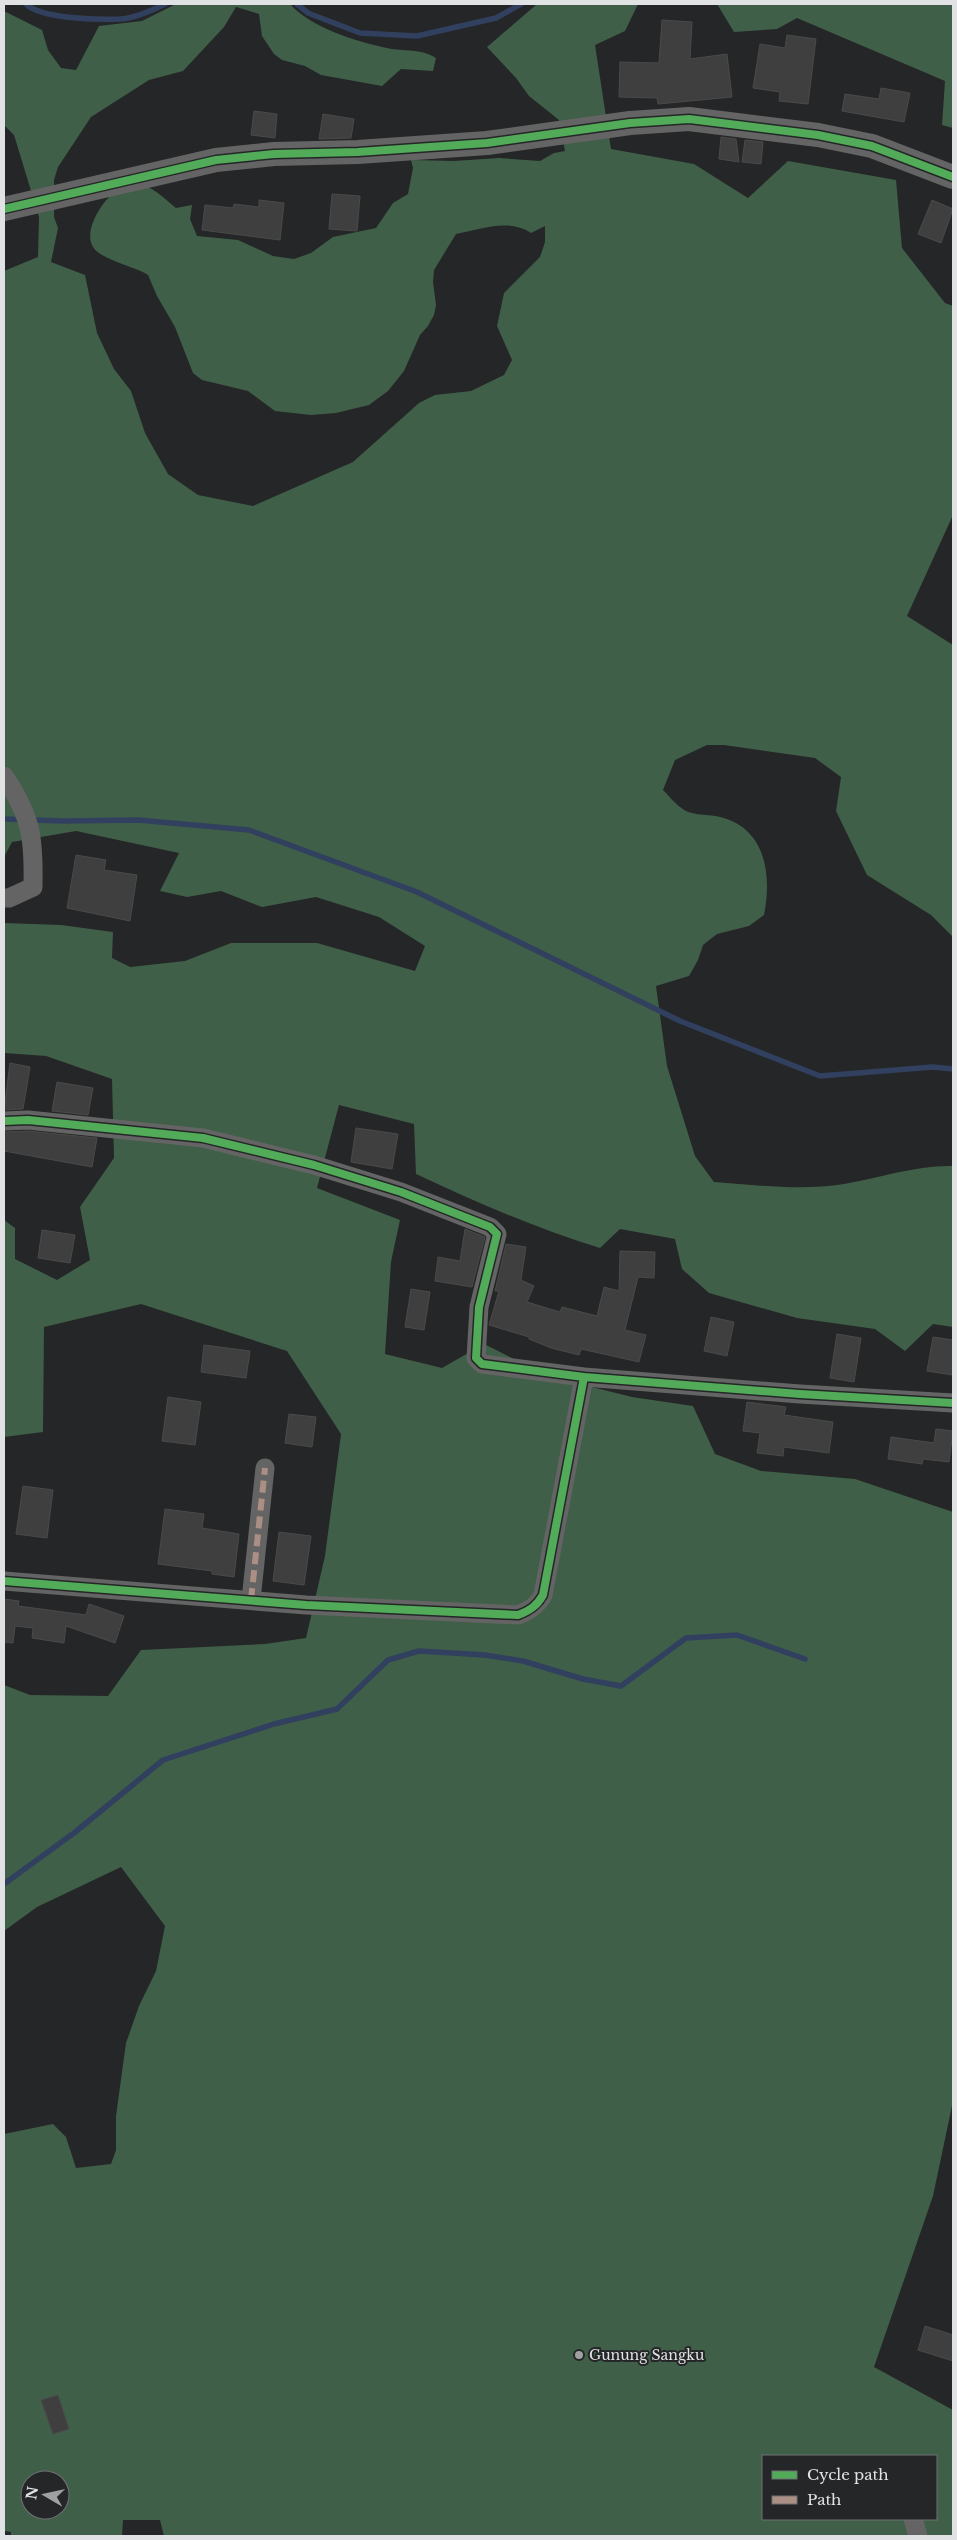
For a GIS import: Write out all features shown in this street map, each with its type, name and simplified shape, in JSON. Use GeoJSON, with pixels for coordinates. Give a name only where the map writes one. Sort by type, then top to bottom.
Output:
{"type":"FeatureCollection","features":[{"type":"Feature","properties":{"kind":"street"},"geometry":{"type":"LineString","coordinates":[[4,209],[216,160],[274,154],[358,152],[487,143],[630,123],[689,119],[818,135],[872,146],[953,177]]}},
{"type":"Feature","properties":{"kind":"street"},"geometry":{"type":"LineString","coordinates":[[4,776],[20,800],[33,840],[33,887],[4,898]]}},
{"type":"Feature","properties":{"kind":"street"},"geometry":{"type":"LineString","coordinates":[[4,1120],[28,1120],[203,1138],[314,1165],[392,1190],[490,1227],[497,1234],[479,1307],[476,1358],[482,1364],[584,1377],[800,1394],[953,1403]]}},
{"type":"Feature","properties":{"kind":"street"},"geometry":{"type":"LineString","coordinates":[[4,1581],[251,1600],[508,1614],[528,1612],[543,1596],[584,1377]]}},
{"type":"Feature","properties":{"kind":"street"},"geometry":{"type":"LineString","coordinates":[[251,1600],[265,1468]]}},
{"type":"Feature","properties":{"kind":"street"},"geometry":{"type":"LineString","coordinates":[[913,2520],[918,2536]]}},
{"type":"Feature","properties":{"kind":"green space"},"geometry":{"type":"Polygon","coordinates":[[[176,4],[290,4],[309,20],[348,38],[387,48],[418,51],[436,58],[433,71],[401,69],[382,86],[321,75],[305,66],[282,60],[274,54],[262,36],[259,14],[236,7],[224,27],[183,71],[149,80],[91,117],[58,167],[54,180],[54,217],[58,228],[51,262],[85,275],[97,333],[114,369],[131,391],[145,433],[168,474],[198,495],[253,506],[353,462],[419,403],[435,395],[471,391],[504,375],[512,360],[497,326],[504,293],[540,257],[545,242],[545,226],[531,233],[513,226],[504,225],[456,234],[434,270],[433,282],[436,305],[434,315],[420,335],[404,371],[388,391],[369,405],[336,413],[311,415],[275,411],[248,391],[202,380],[193,373],[175,327],[157,296],[148,275],[103,256],[93,247],[90,238],[91,228],[102,206],[119,188],[129,183],[138,183],[153,190],[176,208],[192,205],[190,219],[197,236],[238,240],[273,256],[294,259],[311,253],[333,237],[376,228],[393,203],[408,194],[413,168],[411,160],[454,161],[499,158],[540,161],[554,153],[565,151],[559,120],[529,96],[516,78],[487,47],[537,4],[638,4],[625,31],[595,45],[611,149],[694,164],[748,198],[788,161],[896,180],[902,248],[945,303],[953,306],[953,515],[907,616],[953,645],[953,937],[931,915],[867,875],[836,811],[841,777],[815,758],[724,745],[707,745],[675,760],[663,790],[677,805],[686,811],[716,816],[735,823],[747,831],[756,842],[766,869],[767,884],[764,915],[749,926],[717,934],[703,945],[698,960],[689,976],[656,986],[667,1066],[695,1156],[714,1182],[779,1187],[828,1186],[912,1170],[953,1166],[953,1327],[933,1324],[905,1351],[875,1329],[797,1318],[709,1293],[682,1269],[675,1239],[620,1229],[600,1248],[530,1224],[416,1174],[414,1124],[339,1105],[317,1188],[400,1220],[391,1262],[385,1354],[442,1368],[484,1344],[548,1376],[632,1397],[693,1406],[715,1454],[761,1471],[855,1479],[953,1512],[953,2101],[933,2196],[874,2367],[953,2410],[953,2536],[164,2536],[160,2520],[123,2520],[122,2536],[11,2536],[11,2532],[4,2531],[4,2134],[53,2124],[66,2137],[76,2168],[111,2164],[116,2150],[116,2116],[126,2043],[139,2006],[156,1971],[165,1926],[121,1867],[37,1907],[4,1931],[4,1685],[30,1695],[108,1696],[141,1650],[265,1644],[306,1638],[325,1556],[341,1434],[287,1351],[141,1304],[44,1327],[43,1432],[4,1437],[4,1220],[15,1228],[15,1259],[57,1280],[90,1260],[80,1207],[114,1158],[112,1079],[46,1056],[4,1053],[4,923],[61,925],[113,932],[112,958],[130,967],[185,961],[231,943],[317,943],[415,971],[425,946],[379,917],[316,897],[262,907],[221,891],[187,897],[160,891],[179,853],[76,831],[12,842],[4,857],[4,271],[38,257],[39,217],[14,135],[4,125],[4,11],[42,30],[48,50],[61,68],[76,70],[99,26],[142,21],[176,4]]]}},
{"type":"Feature","properties":{"kind":"green space"},"geometry":{"type":"Polygon","coordinates":[[[717,4],[953,4],[953,128],[942,125],[945,81],[797,18],[777,29],[734,32],[717,4]]]}},
{"type":"Feature","properties":{"kind":"building"},"geometry":{"type":"Polygon","coordinates":[[[662,20],[692,22],[690,59],[727,54],[732,97],[658,104],[657,98],[619,97],[620,62],[659,63],[662,20]]]}},
{"type":"Feature","properties":{"kind":"building"},"geometry":{"type":"Polygon","coordinates":[[[787,35],[816,39],[808,104],[779,101],[780,92],[753,88],[760,44],[785,48],[787,35]]]}},
{"type":"Feature","properties":{"kind":"building"},"geometry":{"type":"Polygon","coordinates":[[[881,88],[910,93],[904,122],[842,111],[845,94],[879,99],[881,88]]]}},
{"type":"Feature","properties":{"kind":"building"},"geometry":{"type":"Polygon","coordinates":[[[254,111],[277,114],[275,138],[251,135],[254,111]]]}},
{"type":"Feature","properties":{"kind":"building"},"geometry":{"type":"Polygon","coordinates":[[[323,114],[354,119],[351,138],[319,139],[323,114]]]}},
{"type":"Feature","properties":{"kind":"building"},"geometry":{"type":"Polygon","coordinates":[[[721,137],[736,139],[739,162],[719,159],[721,137]]]}},
{"type":"Feature","properties":{"kind":"building"},"geometry":{"type":"Polygon","coordinates":[[[745,140],[763,142],[761,164],[742,162],[745,140]]]}},
{"type":"Feature","properties":{"kind":"building"},"geometry":{"type":"Polygon","coordinates":[[[332,194],[360,196],[357,231],[329,229],[332,194]]]}},
{"type":"Feature","properties":{"kind":"building"},"geometry":{"type":"Polygon","coordinates":[[[259,200],[284,203],[280,240],[202,230],[205,205],[233,208],[234,204],[259,207],[259,200]]]}},
{"type":"Feature","properties":{"kind":"building"},"geometry":{"type":"Polygon","coordinates":[[[932,200],[953,209],[941,243],[918,234],[932,200]]]}},
{"type":"Feature","properties":{"kind":"building"},"geometry":{"type":"Polygon","coordinates":[[[76,855],[106,860],[104,870],[137,875],[130,921],[67,908],[76,855]]]}},
{"type":"Feature","properties":{"kind":"building"},"geometry":{"type":"Polygon","coordinates":[[[10,1063],[30,1067],[23,1109],[4,1110],[10,1063]]]}},
{"type":"Feature","properties":{"kind":"building"},"geometry":{"type":"Polygon","coordinates":[[[57,1082],[93,1088],[88,1115],[52,1111],[57,1082]]]}},
{"type":"Feature","properties":{"kind":"building"},"geometry":{"type":"Polygon","coordinates":[[[356,1128],[398,1134],[392,1169],[351,1162],[356,1128]]]}},
{"type":"Feature","properties":{"kind":"building"},"geometry":{"type":"Polygon","coordinates":[[[28,1131],[97,1138],[92,1167],[4,1151],[4,1132],[28,1131]]]}},
{"type":"Feature","properties":{"kind":"building"},"geometry":{"type":"Polygon","coordinates":[[[465,1229],[485,1237],[472,1287],[435,1281],[438,1257],[460,1261],[465,1229]]]}},
{"type":"Feature","properties":{"kind":"building"},"geometry":{"type":"Polygon","coordinates":[[[42,1230],[75,1235],[70,1263],[38,1258],[42,1230]]]}},
{"type":"Feature","properties":{"kind":"building"},"geometry":{"type":"Polygon","coordinates":[[[506,1244],[526,1247],[521,1280],[534,1286],[527,1302],[560,1312],[562,1307],[597,1316],[604,1287],[619,1291],[620,1251],[655,1252],[654,1278],[638,1277],[625,1330],[646,1335],[639,1362],[581,1349],[579,1355],[551,1348],[529,1339],[529,1337],[489,1325],[499,1291],[495,1291],[506,1244]]]}},
{"type":"Feature","properties":{"kind":"building"},"geometry":{"type":"Polygon","coordinates":[[[411,1289],[430,1292],[424,1330],[405,1327],[411,1289]]]}},
{"type":"Feature","properties":{"kind":"building"},"geometry":{"type":"Polygon","coordinates":[[[711,1317],[734,1322],[727,1356],[704,1351],[711,1317]]]}},
{"type":"Feature","properties":{"kind":"building"},"geometry":{"type":"Polygon","coordinates":[[[837,1334],[861,1338],[854,1382],[830,1378],[837,1334]]]}},
{"type":"Feature","properties":{"kind":"building"},"geometry":{"type":"Polygon","coordinates":[[[933,1337],[953,1340],[953,1375],[927,1371],[933,1337]]]}},
{"type":"Feature","properties":{"kind":"building"},"geometry":{"type":"Polygon","coordinates":[[[204,1345],[250,1351],[246,1378],[201,1372],[204,1345]]]}},
{"type":"Feature","properties":{"kind":"building"},"geometry":{"type":"Polygon","coordinates":[[[168,1397],[201,1402],[195,1445],[162,1441],[168,1397]]]}},
{"type":"Feature","properties":{"kind":"building"},"geometry":{"type":"Polygon","coordinates":[[[747,1402],[786,1407],[784,1415],[833,1422],[829,1453],[784,1447],[783,1456],[757,1453],[760,1433],[743,1431],[747,1402]]]}},
{"type":"Feature","properties":{"kind":"building"},"geometry":{"type":"Polygon","coordinates":[[[289,1414],[316,1417],[312,1447],[285,1443],[289,1414]]]}},
{"type":"Feature","properties":{"kind":"building"},"geometry":{"type":"Polygon","coordinates":[[[936,1429],[953,1431],[949,1462],[923,1459],[922,1464],[888,1459],[891,1437],[934,1443],[936,1429]]]}},
{"type":"Feature","properties":{"kind":"building"},"geometry":{"type":"Polygon","coordinates":[[[23,1486],[53,1490],[47,1538],[16,1534],[23,1486]]]}},
{"type":"Feature","properties":{"kind":"building"},"geometry":{"type":"Polygon","coordinates":[[[165,1509],[204,1514],[202,1528],[239,1534],[234,1577],[212,1574],[212,1571],[158,1564],[165,1509]]]}},
{"type":"Feature","properties":{"kind":"building"},"geometry":{"type":"Polygon","coordinates":[[[279,1532],[311,1536],[304,1585],[273,1581],[279,1532]]]}},
{"type":"Feature","properties":{"kind":"building"},"geometry":{"type":"Polygon","coordinates":[[[4,1599],[19,1601],[18,1606],[86,1615],[89,1604],[124,1616],[115,1643],[66,1626],[64,1643],[32,1638],[33,1628],[15,1626],[13,1643],[4,1642],[4,1599]]]}},
{"type":"Feature","properties":{"kind":"building"},"geometry":{"type":"Polygon","coordinates":[[[925,2326],[953,2335],[953,2361],[918,2350],[925,2326]]]}},
{"type":"Feature","properties":{"kind":"building"},"geometry":{"type":"Polygon","coordinates":[[[58,2395],[69,2429],[53,2434],[41,2400],[58,2395]]]}},
{"type":"Feature","properties":{"kind":"waterway"},"geometry":{"type":"LineString","coordinates":[[26,4],[44,13],[85,19],[121,19],[132,17],[165,4]]}},
{"type":"Feature","properties":{"kind":"waterway"},"geometry":{"type":"LineString","coordinates":[[297,4],[308,13],[360,33],[417,36],[496,18],[521,4]]}},
{"type":"Feature","properties":{"kind":"waterway"},"geometry":{"type":"LineString","coordinates":[[4,819],[63,821],[138,820],[249,830],[417,892],[680,1021],[820,1076],[933,1067],[953,1069]]}},
{"type":"Feature","properties":{"kind":"waterway"},"geometry":{"type":"LineString","coordinates":[[4,1884],[74,1833],[163,1760],[274,1724],[337,1709],[388,1660],[419,1651],[485,1655],[523,1661],[583,1679],[621,1686],[686,1638],[737,1635],[805,1659]]}},
{"type":"Feature","properties":{"kind":"marked path"},"geometry":{"type":"LineString","coordinates":[[251,1600],[265,1468]]}},
{"type":"Feature","properties":{"kind":"cycle path"},"geometry":{"type":"LineString","coordinates":[[4,209],[216,160],[274,154],[358,152],[487,143],[630,123],[689,119],[818,135],[872,146],[953,177]]}},
{"type":"Feature","properties":{"kind":"cycle path"},"geometry":{"type":"LineString","coordinates":[[4,1121],[28,1120],[203,1138],[314,1165],[401,1192],[490,1227],[497,1234],[479,1307],[476,1358],[482,1364],[584,1377]]}},
{"type":"Feature","properties":{"kind":"cycle path"},"geometry":{"type":"LineString","coordinates":[[4,1581],[306,1605],[518,1615],[532,1608],[543,1595],[584,1377],[800,1394],[953,1403]]}},
{"type":"Feature","properties":{"kind":"place","name":"Gunung Sangku"},"geometry":{"type":"Point","coordinates":[579,2355]}}]}
